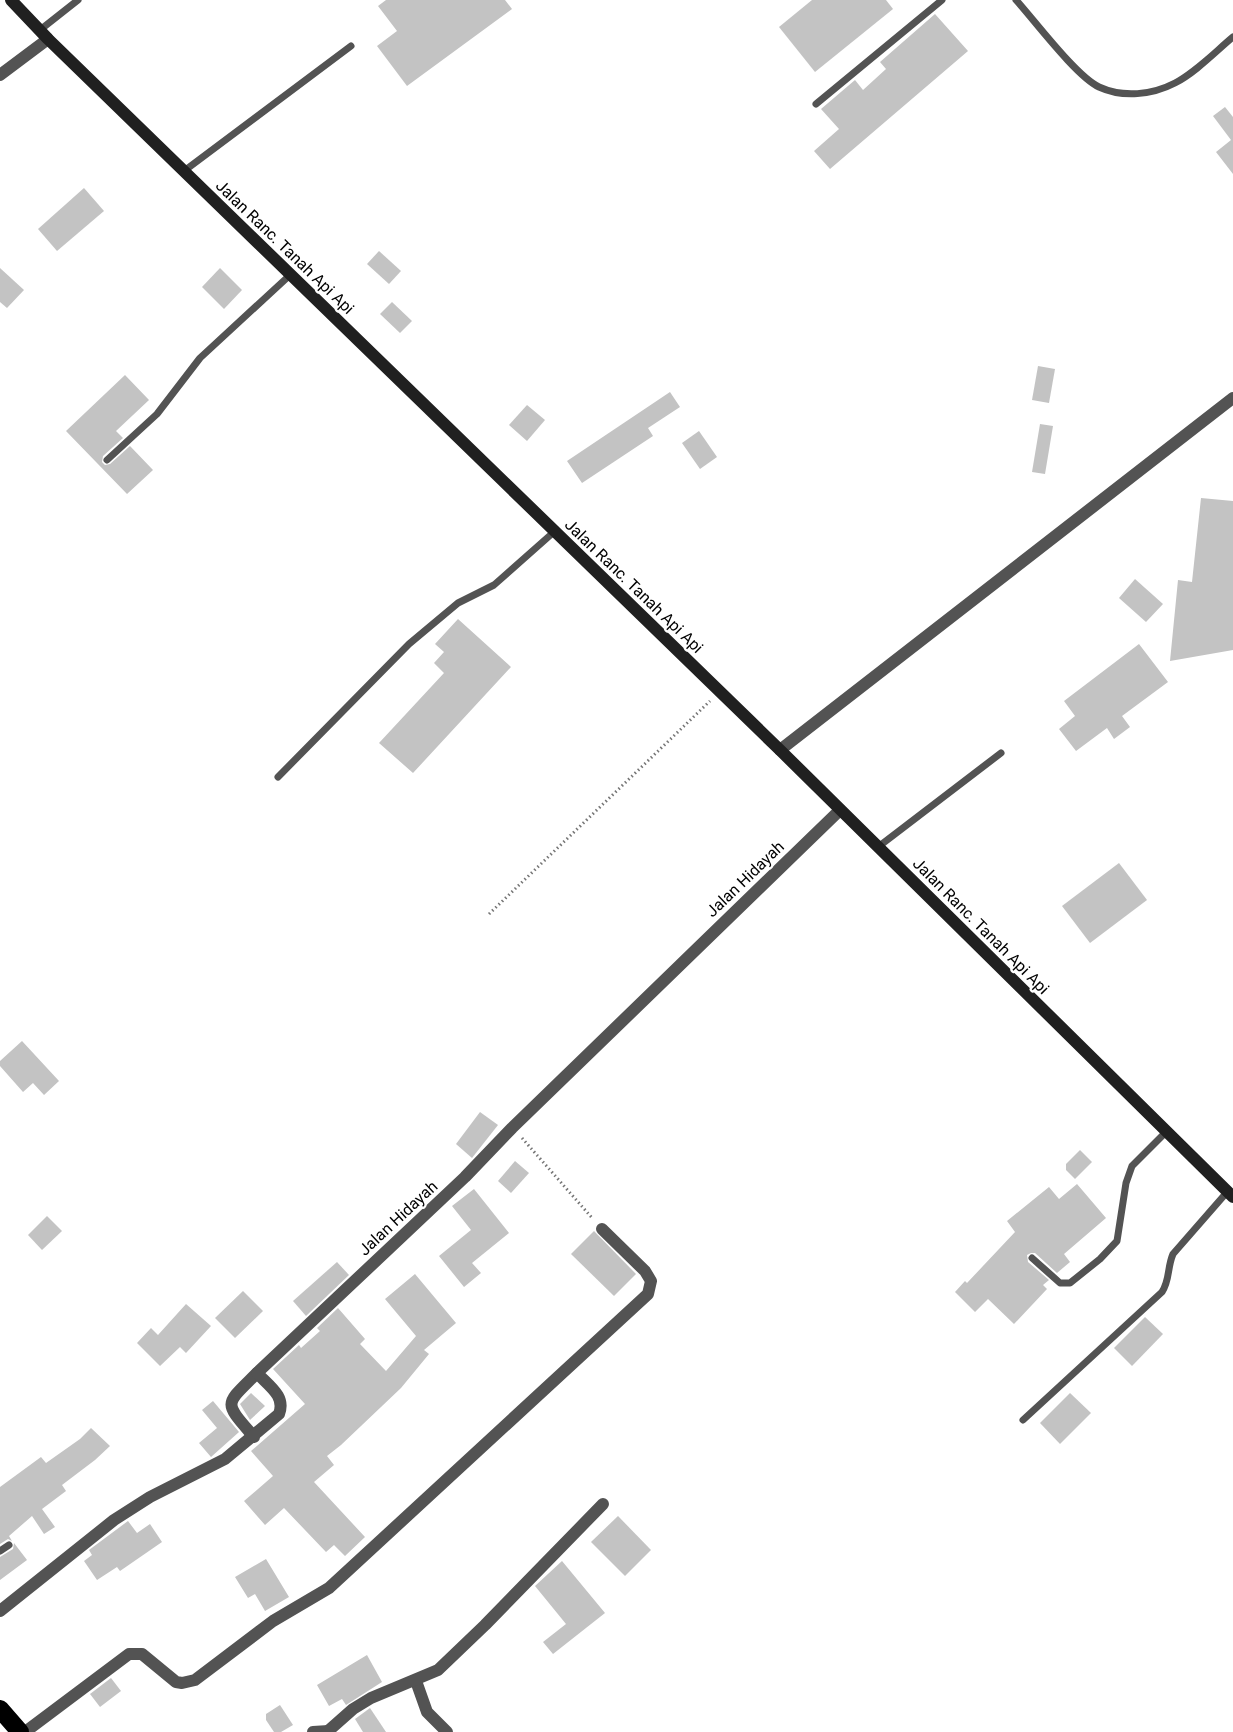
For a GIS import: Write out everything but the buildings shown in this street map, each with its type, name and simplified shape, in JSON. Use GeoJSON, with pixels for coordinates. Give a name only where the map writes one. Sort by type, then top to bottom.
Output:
{"type":"FeatureCollection","features":[{"type":"Feature","properties":{"kind":"highway"},"geometry":{"type":"LineString","coordinates":[[0,1709],[22,1732]]}},
{"type":"Feature","properties":{"kind":"street","name":"Jalan Ranc. Tanah Api Api"},"geometry":{"type":"LineString","coordinates":[[11,0],[290,275],[780,750],[1230,1194]]}},
{"type":"Feature","properties":{"kind":"street"},"geometry":{"type":"LineString","coordinates":[[0,75],[44,35]]}},
{"type":"Feature","properties":{"kind":"street"},"geometry":{"type":"LineString","coordinates":[[780,750],[1233,398]]}},
{"type":"Feature","properties":{"kind":"street","name":"Jalan Hidayah"},"geometry":{"type":"LineString","coordinates":[[254,1437],[232,1412],[233,1396],[465,1178],[513,1128],[840,810]]}},
{"type":"Feature","properties":{"kind":"street"},"geometry":{"type":"LineString","coordinates":[[22,1732],[129,1654],[142,1654],[177,1682],[195,1680],[273,1621],[328,1588],[648,1294],[651,1281],[645,1271],[602,1229]]}},
{"type":"Feature","properties":{"kind":"street"},"geometry":{"type":"LineString","coordinates":[[0,1611],[114,1520],[150,1497],[225,1459],[279,1414],[282,1405],[279,1397],[257,1373]]}},
{"type":"Feature","properties":{"kind":"street"},"geometry":{"type":"LineString","coordinates":[[312,1732],[328,1731],[352,1709],[371,1698],[438,1670],[603,1504]]}},
{"type":"Feature","properties":{"kind":"street"},"geometry":{"type":"LineString","coordinates":[[416,1681],[427,1712],[447,1732]]}},
{"type":"Feature","properties":{"kind":"lane"},"geometry":{"type":"LineString","coordinates":[[44,35],[78,0]]}},
{"type":"Feature","properties":{"kind":"lane"},"geometry":{"type":"LineString","coordinates":[[816,104],[942,0]]}},
{"type":"Feature","properties":{"kind":"lane"},"geometry":{"type":"LineString","coordinates":[[1016,0],[1079,71],[1097,86],[1116,93],[1159,90],[1177,82],[1233,37]]}},
{"type":"Feature","properties":{"kind":"lane"},"geometry":{"type":"LineString","coordinates":[[184,171],[351,46]]}},
{"type":"Feature","properties":{"kind":"lane"},"geometry":{"type":"LineString","coordinates":[[107,459],[157,414],[200,358],[290,275]]}},
{"type":"Feature","properties":{"kind":"lane"},"geometry":{"type":"LineString","coordinates":[[278,777],[409,644],[458,603],[494,585],[555,531]]}},
{"type":"Feature","properties":{"kind":"lane"},"geometry":{"type":"LineString","coordinates":[[878,847],[1001,753]]}},
{"type":"Feature","properties":{"kind":"lane"},"geometry":{"type":"LineString","coordinates":[[1032,1258],[1065,1285],[1100,1259],[1117,1241],[1126,1183],[1132,1166],[1166,1132]]}},
{"type":"Feature","properties":{"kind":"lane"},"geometry":{"type":"LineString","coordinates":[[1023,1420],[1162,1292],[1167,1285],[1168,1265],[1173,1254],[1230,1194]]}},
{"type":"Feature","properties":{"kind":"lane"},"geometry":{"type":"LineString","coordinates":[[0,1551],[9,1545]]}},
{"type":"Feature","properties":{"kind":"path"},"geometry":{"type":"LineString","coordinates":[[489,914],[720,692]]}},
{"type":"Feature","properties":{"kind":"path"},"geometry":{"type":"LineString","coordinates":[[513,1128],[602,1229]]}}]}
